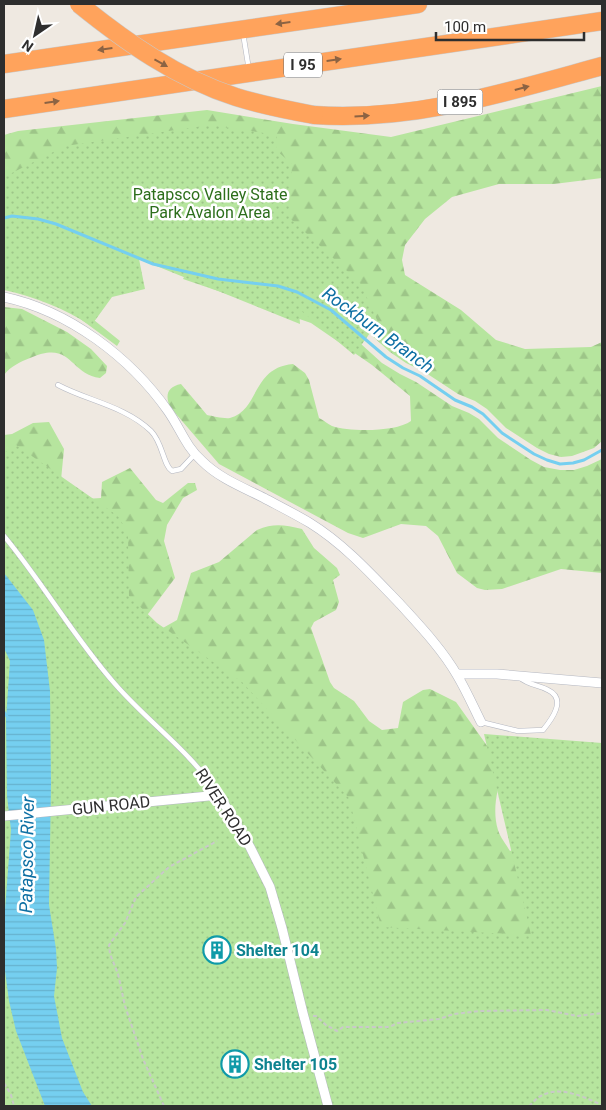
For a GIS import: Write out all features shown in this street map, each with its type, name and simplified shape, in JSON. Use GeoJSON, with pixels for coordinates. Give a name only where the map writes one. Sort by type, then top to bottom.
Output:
{"type":"FeatureCollection","features":[{"type":"Feature","properties":{"kind":"highway","name":"I 895"},"geometry":{"type":"LineString","coordinates":[[79,4],[152,58],[208,87],[274,108],[314,115],[346,117],[386,115],[423,110],[511,91],[602,66]]}},
{"type":"Feature","properties":{"kind":"highway"},"geometry":{"type":"LineString","coordinates":[[4,64],[418,4]]}},
{"type":"Feature","properties":{"kind":"highway","name":"I 95"},"geometry":{"type":"LineString","coordinates":[[4,109],[602,21]]}},
{"type":"Feature","properties":{"kind":"street"},"geometry":{"type":"LineString","coordinates":[[4,297],[48,310],[74,325],[125,363],[148,386],[168,412],[195,454],[203,462],[222,477],[289,511],[312,524],[332,539],[374,577],[439,649],[457,674],[481,722]]}},
{"type":"Feature","properties":{"kind":"street"},"geometry":{"type":"LineString","coordinates":[[457,674],[518,676],[602,683]]}},
{"type":"Feature","properties":{"kind":"street","name":"GUN ROAD"},"geometry":{"type":"LineString","coordinates":[[4,816],[219,795]]}},
{"type":"Feature","properties":{"kind":"street","name":"RIVER ROAD"},"geometry":{"type":"LineString","coordinates":[[219,795],[250,847],[270,887],[328,1106]]}},
{"type":"Feature","properties":{"kind":"lane"},"geometry":{"type":"LineString","coordinates":[[243,29],[249,73]]}},
{"type":"Feature","properties":{"kind":"lane"},"geometry":{"type":"LineString","coordinates":[[58,385],[74,393],[113,406],[149,429],[160,444],[167,467],[172,471],[180,469],[195,454]]}},
{"type":"Feature","properties":{"kind":"lane","name":"RIVER ROAD"},"geometry":{"type":"LineString","coordinates":[[4,536],[116,685],[178,744],[205,774],[219,795]]}},
{"type":"Feature","properties":{"kind":"lane"},"geometry":{"type":"LineString","coordinates":[[481,722],[518,731],[543,730],[554,717],[558,702],[556,696],[549,690],[528,684],[518,676]]}},
{"type":"Feature","properties":{"kind":"path"},"geometry":{"type":"LineString","coordinates":[[164,1106],[143,1059],[125,1006],[109,945],[125,922],[136,897],[169,867],[217,842]]}},
{"type":"Feature","properties":{"kind":"path"},"geometry":{"type":"LineString","coordinates":[[313,1020],[313,1015],[337,1031],[343,1028],[389,1027],[398,1023],[439,1019],[454,1014],[479,1011],[547,1010],[577,1016],[602,1013]]}},
{"type":"Feature","properties":{"kind":"path"},"geometry":{"type":"LineString","coordinates":[[4,1083],[12,1095],[14,1106]]}},
{"type":"Feature","properties":{"kind":"path"},"geometry":{"type":"LineString","coordinates":[[529,1106],[540,1096],[552,1092],[576,1094],[602,1105]]}},
{"type":"Feature","properties":{"kind":"green space"},"geometry":{"type":"Polygon","coordinates":[[[602,86],[602,178],[554,184],[499,184],[452,197],[425,219],[405,245],[402,260],[405,275],[461,310],[496,340],[525,349],[591,347],[602,342],[602,441],[594,448],[572,456],[561,457],[537,448],[506,428],[487,409],[475,401],[458,394],[390,352],[349,315],[4,211],[4,135],[18,131],[207,110],[391,137],[602,86]]]}},
{"type":"Feature","properties":{"kind":"green space","name":"Patapsco Valley State Park Avalon Area"},"geometry":{"type":"Polygon","coordinates":[[[210,125],[277,135],[276,150],[292,164],[289,218],[360,283],[378,322],[354,355],[299,309],[300,324],[139,259],[145,289],[112,297],[91,326],[49,304],[4,290],[4,177],[65,146],[210,125]]]}},
{"type":"Feature","properties":{"kind":"green space"},"geometry":{"type":"Polygon","coordinates":[[[4,267],[79,308],[120,341],[117,346],[71,312],[4,267]]]}},
{"type":"Feature","properties":{"kind":"green space"},"geometry":{"type":"Polygon","coordinates":[[[184,277],[217,286],[255,290],[340,325],[382,363],[416,382],[452,406],[479,419],[498,438],[544,467],[574,470],[602,459],[602,573],[561,569],[502,589],[485,590],[477,588],[457,573],[438,536],[426,526],[401,524],[363,538],[348,533],[219,464],[170,407],[168,392],[176,385],[181,384],[207,415],[230,418],[240,414],[247,407],[270,373],[279,367],[293,364],[305,373],[309,380],[319,418],[332,426],[361,430],[384,429],[404,425],[411,421],[410,396],[372,365],[311,323],[183,279],[184,277]]]}},
{"type":"Feature","properties":{"kind":"green space"},"geometry":{"type":"Polygon","coordinates":[[[4,307],[22,309],[67,332],[91,349],[107,366],[106,373],[100,378],[90,375],[62,355],[44,353],[23,361],[4,375],[4,307]]]}},
{"type":"Feature","properties":{"kind":"green space"},"geometry":{"type":"Polygon","coordinates":[[[49,422],[64,449],[61,480],[85,499],[101,498],[102,482],[130,468],[156,500],[163,503],[188,483],[195,483],[197,490],[183,498],[167,525],[164,541],[175,578],[142,622],[154,633],[177,620],[191,573],[219,562],[257,530],[269,526],[290,526],[302,529],[314,548],[337,568],[340,575],[333,580],[339,602],[336,610],[314,622],[311,628],[330,682],[334,688],[354,701],[369,721],[382,730],[398,728],[403,702],[423,690],[430,689],[456,702],[503,771],[497,793],[495,815],[499,833],[510,851],[543,836],[602,1106],[336,1106],[4,532],[4,435],[12,434],[33,423],[49,422]]]}},
{"type":"Feature","properties":{"kind":"green space"},"geometry":{"type":"Polygon","coordinates":[[[16,445],[118,516],[128,533],[129,596],[157,623],[242,682],[349,798],[381,927],[531,935],[484,734],[602,743],[602,1106],[4,1106],[4,450],[6,452],[16,445]]]}},
{"type":"Feature","properties":{"kind":"water","name":"Patapsco River"},"geometry":{"type":"Polygon","coordinates":[[[4,573],[33,610],[44,640],[50,691],[49,905],[56,949],[57,968],[54,996],[62,1038],[83,1092],[92,1106],[45,1106],[16,1031],[9,1001],[5,971],[4,923],[11,830],[7,796],[6,719],[10,661],[4,648],[4,573]]]}},
{"type":"Feature","properties":{"kind":"waterway","name":"Rockburn Branch"},"geometry":{"type":"LineString","coordinates":[[4,218],[12,216],[38,219],[56,224],[153,264],[218,279],[278,286],[297,292],[331,310],[386,357],[420,376],[455,400],[483,414],[502,433],[534,454],[560,464],[584,460],[602,450]]}},
{"type":"Feature","properties":{"kind":"waterway"},"geometry":{"type":"LineString","coordinates":[[4,712],[8,718]]}},
{"type":"Feature","properties":{"kind":"place","name":"Shelter 104"},"geometry":{"type":"Point","coordinates":[217,950]}},
{"type":"Feature","properties":{"kind":"place","name":"Shelter 105"},"geometry":{"type":"Point","coordinates":[235,1064]}}]}
